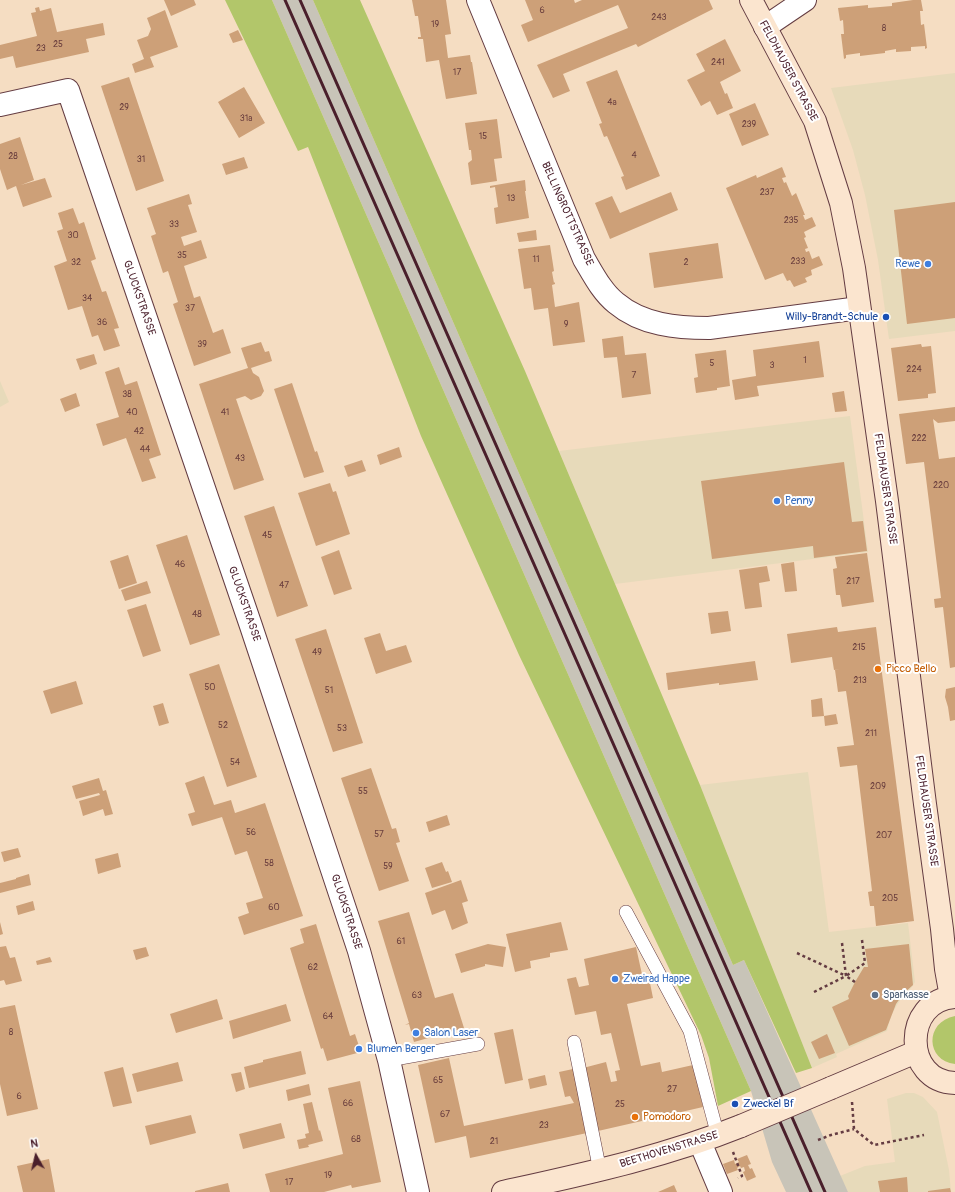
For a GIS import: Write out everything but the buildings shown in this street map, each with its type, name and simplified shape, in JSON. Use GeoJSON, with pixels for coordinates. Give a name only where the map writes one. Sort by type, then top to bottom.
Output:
{"type":"FeatureCollection","features":[{"type":"Feature","properties":{"kind":"street","name":"BELLINGROTTSTRASSE"},"geometry":{"type":"LineString","coordinates":[[478,0],[584,259],[598,282],[616,303],[627,311],[645,319],[664,325],[686,328],[709,328],[859,308]]}},
{"type":"Feature","properties":{"kind":"street","name":"FELDHAUSER STRASSE"},"geometry":{"type":"LineString","coordinates":[[751,0],[815,121],[841,203],[854,268],[887,501],[946,969],[953,997]]}},
{"type":"Feature","properties":{"kind":"street"},"geometry":{"type":"LineString","coordinates":[[765,27],[805,0]]}},
{"type":"Feature","properties":{"kind":"street","name":"GLUCKSTRASSE"},"geometry":{"type":"LineString","coordinates":[[0,104],[68,90],[251,626],[357,944],[390,1060],[418,1192]]}},
{"type":"Feature","properties":{"kind":"street"},"geometry":{"type":"LineString","coordinates":[[953,997],[930,1006],[917,1025],[914,1038],[916,1052],[922,1064],[932,1075],[941,1080],[955,1083]]}},
{"type":"Feature","properties":{"kind":"street","name":"BEETHOVENSTRASSE"},"geometry":{"type":"LineString","coordinates":[[503,1192],[600,1171],[721,1134],[916,1052]]}},
{"type":"Feature","properties":{"kind":"street"},"geometry":{"type":"LineString","coordinates":[[721,1134],[729,1188]]}},
{"type":"Feature","properties":{"kind":"lane"},"geometry":{"type":"LineString","coordinates":[[626,912],[690,1031],[721,1134]]}},
{"type":"Feature","properties":{"kind":"lane"},"geometry":{"type":"LineString","coordinates":[[574,1042],[600,1171]]}},
{"type":"Feature","properties":{"kind":"lane"},"geometry":{"type":"LineString","coordinates":[[390,1060],[478,1044]]}},
{"type":"Feature","properties":{"kind":"path"},"geometry":{"type":"LineString","coordinates":[[814,992],[846,976],[865,963],[862,940]]}},
{"type":"Feature","properties":{"kind":"path"},"geometry":{"type":"LineString","coordinates":[[842,943],[846,976]]}},
{"type":"Feature","properties":{"kind":"path"},"geometry":{"type":"LineString","coordinates":[[797,953],[846,976],[855,982]]}},
{"type":"Feature","properties":{"kind":"path"},"geometry":{"type":"LineString","coordinates":[[818,1140],[830,1135],[854,1129],[874,1145],[924,1135]]}},
{"type":"Feature","properties":{"kind":"path"},"geometry":{"type":"LineString","coordinates":[[721,1134],[742,1176],[735,1179],[729,1188]]}},
{"type":"Feature","properties":{"kind":"shaded area"},"geometry":{"type":"Polygon","coordinates":[[[272,0],[313,0],[733,965],[744,960],[848,1192],[786,1192],[772,1162],[751,1091],[272,0]]]}},
{"type":"Feature","properties":{"kind":"shaded area"},"geometry":{"type":"Polygon","coordinates":[[[955,73],[955,331],[889,339],[878,260],[865,195],[853,150],[831,88],[955,73]]]}},
{"type":"Feature","properties":{"kind":"shaded area"},"geometry":{"type":"Polygon","coordinates":[[[0,381],[9,402],[0,407],[0,381]]]}},
{"type":"Feature","properties":{"kind":"shaded area"},"geometry":{"type":"Polygon","coordinates":[[[850,416],[868,552],[615,584],[559,451],[850,416]]]}},
{"type":"Feature","properties":{"kind":"shaded area"},"geometry":{"type":"Polygon","coordinates":[[[808,772],[829,932],[908,923],[915,982],[897,1005],[891,1016],[887,1031],[836,1054],[837,1057],[812,1068],[700,785],[808,772]]]}},
{"type":"Feature","properties":{"kind":"shaded area"},"geometry":{"type":"Polygon","coordinates":[[[906,1093],[914,1093],[923,1097],[937,1112],[949,1170],[951,1192],[848,1192],[840,1176],[865,1166],[895,1162],[887,1099],[906,1093]]]}},
{"type":"Feature","properties":{"kind":"green space"},"geometry":{"type":"Polygon","coordinates":[[[225,0],[272,0],[751,1091],[718,1106],[709,1058],[701,1035],[519,655],[421,436],[308,147],[298,151],[225,0]]]}},
{"type":"Feature","properties":{"kind":"green space"},"geometry":{"type":"Polygon","coordinates":[[[313,0],[360,0],[525,371],[700,785],[812,1068],[796,1073],[744,960],[733,965],[313,0]]]}},
{"type":"Feature","properties":{"kind":"green space"},"geometry":{"type":"Polygon","coordinates":[[[955,1016],[955,1064],[945,1061],[938,1056],[932,1041],[938,1026],[945,1020],[955,1016]]]}},
{"type":"Feature","properties":{"kind":"railway"},"geometry":{"type":"LineString","coordinates":[[285,0],[811,1192]]}},
{"type":"Feature","properties":{"kind":"railway"},"geometry":{"type":"LineString","coordinates":[[300,0],[825,1192]]}},
{"type":"Feature","properties":{"kind":"place","name":"Rewe"},"geometry":{"type":"Point","coordinates":[928,264]}},
{"type":"Feature","properties":{"kind":"place","name":"Willy-Brandt-Schule"},"geometry":{"type":"Point","coordinates":[886,317]}},
{"type":"Feature","properties":{"kind":"place","name":"Penny"},"geometry":{"type":"Point","coordinates":[777,501]}},
{"type":"Feature","properties":{"kind":"place","name":"Picco Bello"},"geometry":{"type":"Point","coordinates":[878,669]}},
{"type":"Feature","properties":{"kind":"place","name":"Zweirad Happe"},"geometry":{"type":"Point","coordinates":[615,979]}},
{"type":"Feature","properties":{"kind":"place","name":"Sparkasse"},"geometry":{"type":"Point","coordinates":[875,995]}},
{"type":"Feature","properties":{"kind":"place","name":"Salon Laser"},"geometry":{"type":"Point","coordinates":[416,1033]}},
{"type":"Feature","properties":{"kind":"place","name":"Blumen Berger"},"geometry":{"type":"Point","coordinates":[359,1049]}},
{"type":"Feature","properties":{"kind":"place","name":"Zweckel Bf"},"geometry":{"type":"Point","coordinates":[735,1104]}},
{"type":"Feature","properties":{"kind":"place","name":"Pomodoro"},"geometry":{"type":"Point","coordinates":[635,1117]}}]}
